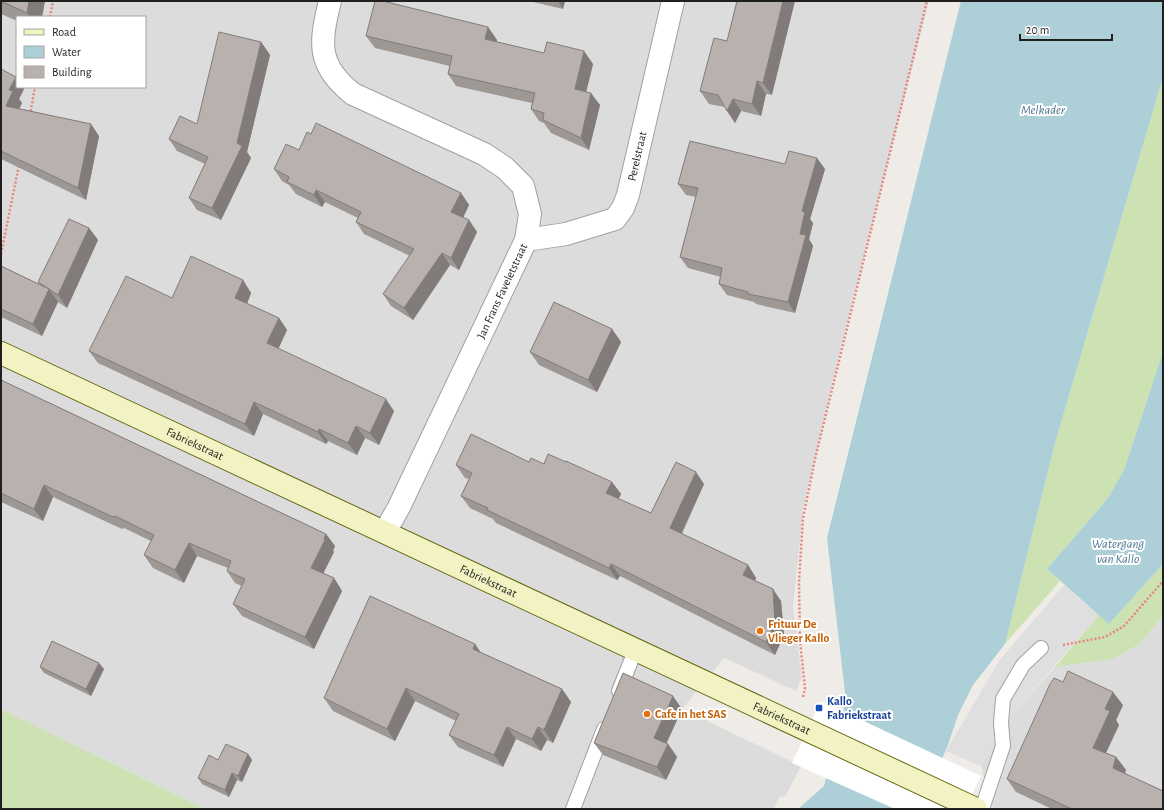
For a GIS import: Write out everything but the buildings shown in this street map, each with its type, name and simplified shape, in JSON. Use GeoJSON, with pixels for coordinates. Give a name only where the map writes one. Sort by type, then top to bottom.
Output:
{"type":"FeatureCollection","features":[{"type":"Feature","properties":{"kind":"main road","name":"Fabriekstraat"},"geometry":{"type":"LineString","coordinates":[[1,353],[335,511],[386,532],[635,651],[975,808]]}},
{"type":"Feature","properties":{"kind":"street","name":"Jan Frans Faveletstraat"},"geometry":{"type":"LineString","coordinates":[[330,1],[322,38],[326,63],[339,83],[353,94],[484,154],[505,168],[523,186],[530,214],[526,240],[386,532]]}},
{"type":"Feature","properties":{"kind":"street","name":"Perelstraat"},"geometry":{"type":"LineString","coordinates":[[526,240],[566,234],[615,219],[623,208],[628,195],[673,1]]}},
{"type":"Feature","properties":{"kind":"lane"},"geometry":{"type":"LineString","coordinates":[[975,808],[1003,746],[1000,723],[1003,699],[1024,665],[1041,648]]}},
{"type":"Feature","properties":{"kind":"lane"},"geometry":{"type":"LineString","coordinates":[[615,701],[635,651]]}},
{"type":"Feature","properties":{"kind":"lane"},"geometry":{"type":"LineString","coordinates":[[573,809],[609,716]]}},
{"type":"Feature","properties":{"kind":"path"},"geometry":{"type":"LineString","coordinates":[[50,16],[53,1]]}},
{"type":"Feature","properties":{"kind":"path"},"geometry":{"type":"LineString","coordinates":[[804,730],[805,688],[800,641],[799,581],[803,518],[815,459],[926,1]]}},
{"type":"Feature","properties":{"kind":"path"},"geometry":{"type":"LineString","coordinates":[[29,117],[36,88]]}},
{"type":"Feature","properties":{"kind":"path"},"geometry":{"type":"LineString","coordinates":[[1,254],[20,163]]}},
{"type":"Feature","properties":{"kind":"path"},"geometry":{"type":"LineString","coordinates":[[1041,648],[1105,638],[1124,626],[1163,581]]}},
{"type":"Feature","properties":{"kind":"shaded area"},"geometry":{"type":"Polygon","coordinates":[[[1,1],[929,1],[843,339],[803,509],[793,608],[802,677],[796,691],[724,658],[682,709],[801,766],[785,797],[780,796],[774,809],[205,809],[1,709],[1,1]]]}},
{"type":"Feature","properties":{"kind":"shaded area"},"geometry":{"type":"Polygon","coordinates":[[[1064,585],[1099,615],[1009,718],[981,766],[946,751],[999,661],[1064,585]]]}},
{"type":"Feature","properties":{"kind":"shaded area"},"geometry":{"type":"Polygon","coordinates":[[[1163,616],[1163,809],[993,809],[981,766],[1009,718],[1055,667],[1113,659],[1139,644],[1163,616]]]}},
{"type":"Feature","properties":{"kind":"green space"},"geometry":{"type":"Polygon","coordinates":[[[1163,77],[1163,352],[1124,470],[1108,498],[1047,569],[1060,581],[1005,644],[1055,443],[1163,77]]]}},
{"type":"Feature","properties":{"kind":"green space"},"geometry":{"type":"Polygon","coordinates":[[[1163,564],[1163,616],[1139,644],[1113,659],[1055,667],[1099,615],[1109,624],[1163,564]]]}},
{"type":"Feature","properties":{"kind":"green space"},"geometry":{"type":"Polygon","coordinates":[[[1,709],[205,809],[1,809],[1,709]]]}},
{"type":"Feature","properties":{"kind":"water","name":"Melkader"},"geometry":{"type":"Polygon","coordinates":[[[961,1],[1163,1],[1163,77],[1055,443],[1005,644],[973,685],[958,715],[948,745],[920,809],[798,809],[824,786],[846,701],[827,538],[961,1]]]}},
{"type":"Feature","properties":{"kind":"water","name":"Watergang van Kallo"},"geometry":{"type":"Polygon","coordinates":[[[1163,352],[1163,564],[1109,624],[1047,569],[1108,498],[1124,470],[1163,352]]]}},
{"type":"Feature","properties":{"kind":"pier"},"geometry":{"type":"Polygon","coordinates":[[[821,701],[981,776],[965,809],[895,809],[792,763],[821,701]]]}},
{"type":"Feature","properties":{"kind":"place","name":"Frituur De Vlieger Kallo"},"geometry":{"type":"Point","coordinates":[760,631]}},
{"type":"Feature","properties":{"kind":"place","name":"Kallo Fabriekstraat"},"geometry":{"type":"Point","coordinates":[819,708]}},
{"type":"Feature","properties":{"kind":"place","name":"Cafe in het SAS"},"geometry":{"type":"Point","coordinates":[647,714]}}]}
